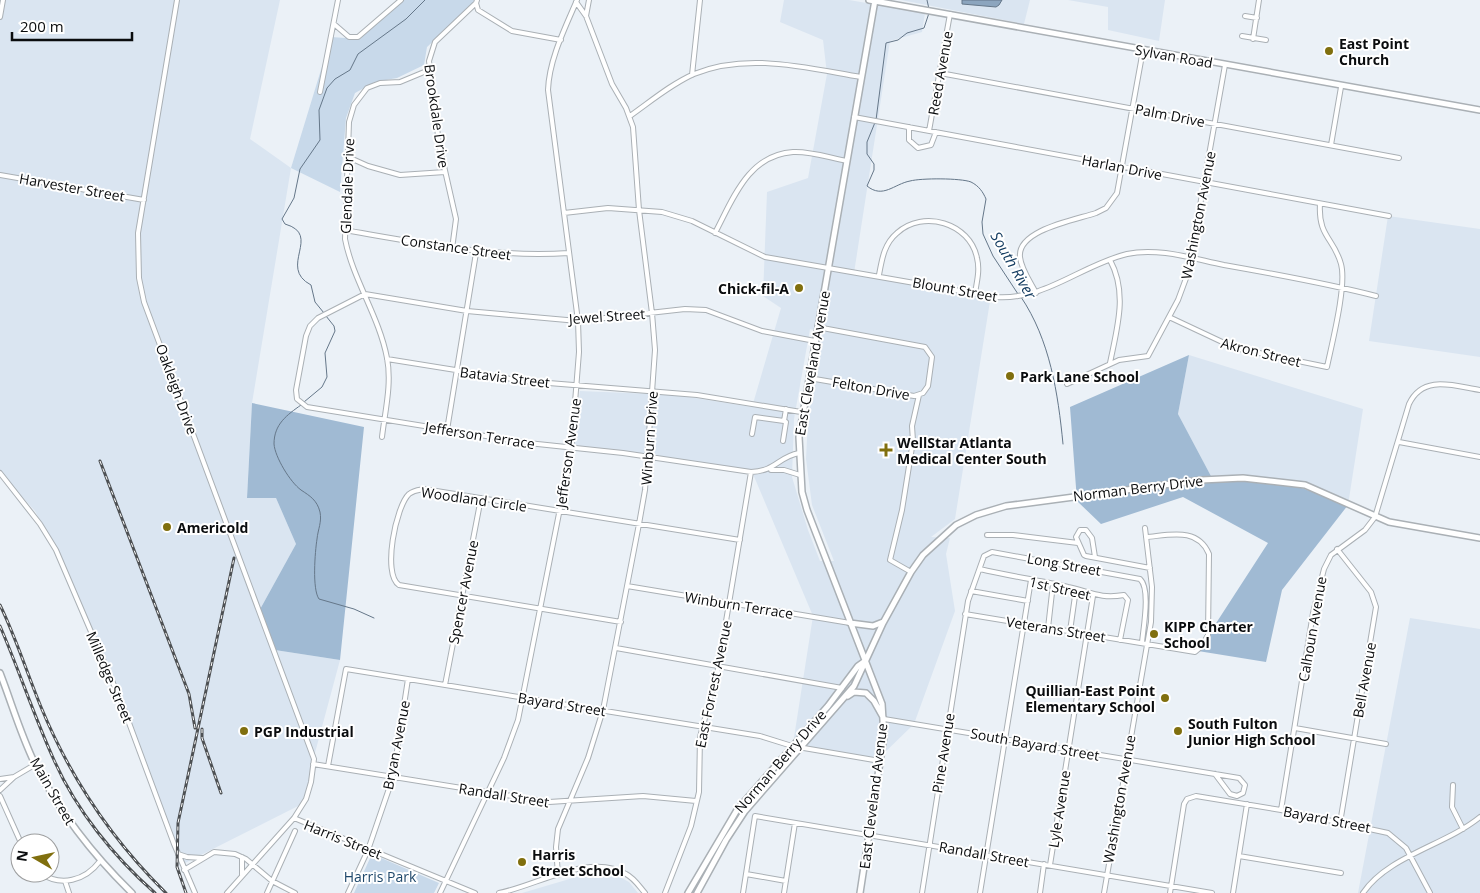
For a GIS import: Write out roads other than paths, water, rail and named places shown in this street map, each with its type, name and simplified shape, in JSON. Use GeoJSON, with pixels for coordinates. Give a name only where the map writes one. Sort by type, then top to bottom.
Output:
{"type":"FeatureCollection","features":[{"type":"Feature","properties":{"kind":"main road","name":"Sylvan Road"},"geometry":{"type":"LineString","coordinates":[[873,0],[1480,110]]}},
{"type":"Feature","properties":{"kind":"main road","name":"East Cleveland Avenue"},"geometry":{"type":"LineString","coordinates":[[860,893],[880,761],[884,720],[882,704],[807,510],[800,475],[799,453],[802,412],[829,267],[873,0]]}},
{"type":"Feature","properties":{"kind":"main road","name":"Norman Berry Drive"},"geometry":{"type":"LineString","coordinates":[[697,893],[734,826],[755,799],[844,698],[862,672],[865,661],[910,572],[938,539],[956,525],[992,509],[1200,480],[1243,478],[1305,485],[1341,499],[1375,517],[1402,525],[1480,538]]}},
{"type":"Feature","properties":{"kind":"main road"},"geometry":{"type":"LineString","coordinates":[[850,623],[873,626],[885,620]]}},
{"type":"Feature","properties":{"kind":"main road","name":"Norman Berry Drive"},"geometry":{"type":"LineString","coordinates":[[688,893],[737,810],[842,688],[858,666],[865,661]]}},
{"type":"Feature","properties":{"kind":"main road","name":"Main Street"},"geometry":{"type":"LineString","coordinates":[[0,673],[36,764],[65,816],[100,861],[132,893]]}},
{"type":"Feature","properties":{"kind":"main road"},"geometry":{"type":"LineString","coordinates":[[844,698],[854,692],[866,693],[874,701],[884,720]]}},
{"type":"Feature","properties":{"kind":"street"},"geometry":{"type":"LineString","coordinates":[[0,17],[3,0]]}},
{"type":"Feature","properties":{"kind":"street","name":"Oakleigh Drive"},"geometry":{"type":"LineString","coordinates":[[177,0],[137,254],[144,302],[314,759],[314,764]]}},
{"type":"Feature","properties":{"kind":"street"},"geometry":{"type":"LineString","coordinates":[[320,92],[338,0]]}},
{"type":"Feature","properties":{"kind":"street"},"geometry":{"type":"LineString","coordinates":[[334,24],[349,37],[358,37],[401,0]]}},
{"type":"Feature","properties":{"kind":"street"},"geometry":{"type":"LineString","coordinates":[[586,16],[589,0]]}},
{"type":"Feature","properties":{"kind":"street"},"geometry":{"type":"LineString","coordinates":[[692,75],[700,0]]}},
{"type":"Feature","properties":{"kind":"street"},"geometry":{"type":"LineString","coordinates":[[1254,38],[1259,0]]}},
{"type":"Feature","properties":{"kind":"street","name":"Winburn Drive"},"geometry":{"type":"LineString","coordinates":[[558,875],[556,857],[557,838],[569,802],[588,758],[603,710],[621,622],[639,524],[648,457],[655,350],[639,210],[636,139],[630,116],[612,84],[586,16],[577,1]]}},
{"type":"Feature","properties":{"kind":"street","name":"Jefferson Avenue"},"geometry":{"type":"LineString","coordinates":[[440,893],[511,741],[523,698],[571,448],[579,352],[578,321],[548,90],[550,76],[561,40],[577,1]]}},
{"type":"Feature","properties":{"kind":"street"},"geometry":{"type":"LineString","coordinates":[[476,2],[478,10],[512,31],[561,40]]}},
{"type":"Feature","properties":{"kind":"street","name":"Brookdale Drive"},"geometry":{"type":"LineString","coordinates":[[452,249],[456,219],[439,144],[429,70],[429,54],[435,42],[476,2]]}},
{"type":"Feature","properties":{"kind":"street","name":"Reed Avenue"},"geometry":{"type":"LineString","coordinates":[[929,131],[950,14]]}},
{"type":"Feature","properties":{"kind":"street"},"geometry":{"type":"LineString","coordinates":[[1245,16],[1257,18]]}},
{"type":"Feature","properties":{"kind":"street"},"geometry":{"type":"LineString","coordinates":[[1242,36],[1266,40]]}},
{"type":"Feature","properties":{"kind":"street"},"geometry":{"type":"LineString","coordinates":[[1036,293],[1020,261],[1020,251],[1024,242],[1034,234],[1106,208],[1118,193],[1143,50]]}},
{"type":"Feature","properties":{"kind":"street"},"geometry":{"type":"LineString","coordinates":[[630,116],[692,75],[723,66],[763,63],[793,65],[861,77]]}},
{"type":"Feature","properties":{"kind":"street","name":"Washington Avenue"},"geometry":{"type":"LineString","coordinates":[[1110,363],[1129,357],[1148,356],[1183,288],[1206,182],[1225,65]]}},
{"type":"Feature","properties":{"kind":"street","name":"Glendale Drive"},"geometry":{"type":"LineString","coordinates":[[382,438],[389,384],[387,359],[365,294],[348,255],[344,230],[351,112],[361,93],[374,85],[400,82],[429,70]]}},
{"type":"Feature","properties":{"kind":"street","name":"Palm Drive"},"geometry":{"type":"LineString","coordinates":[[940,73],[1399,158]]}},
{"type":"Feature","properties":{"kind":"street"},"geometry":{"type":"LineString","coordinates":[[1330,145],[1340,86]]}},
{"type":"Feature","properties":{"kind":"street","name":"Harlan Drive"},"geometry":{"type":"LineString","coordinates":[[854,117],[1389,216]]}},
{"type":"Feature","properties":{"kind":"street"},"geometry":{"type":"LineString","coordinates":[[909,127],[909,140],[918,148],[931,145],[936,132]]}},
{"type":"Feature","properties":{"kind":"street"},"geometry":{"type":"LineString","coordinates":[[715,233],[745,180],[753,168],[763,160],[794,152],[847,161]]}},
{"type":"Feature","properties":{"kind":"street"},"geometry":{"type":"LineString","coordinates":[[348,157],[368,166],[400,175],[445,172]]}},
{"type":"Feature","properties":{"kind":"street","name":"Harvester Street"},"geometry":{"type":"LineString","coordinates":[[0,175],[144,200]]}},
{"type":"Feature","properties":{"kind":"street"},"geometry":{"type":"LineString","coordinates":[[1320,204],[1319,216],[1322,229],[1341,264],[1341,287]]}},
{"type":"Feature","properties":{"kind":"street","name":"Blount Street"},"geometry":{"type":"LineString","coordinates":[[564,214],[608,208],[676,215],[765,257],[1006,298],[1036,293],[1110,260],[1126,254],[1144,252],[1191,258],[1341,287],[1376,296]]}},
{"type":"Feature","properties":{"kind":"street"},"geometry":{"type":"LineString","coordinates":[[879,275],[884,250],[897,233],[917,222],[940,222],[960,230],[974,248],[979,267],[975,293]]}},
{"type":"Feature","properties":{"kind":"street","name":"Constance Street"},"geometry":{"type":"LineString","coordinates":[[344,230],[476,253],[569,254]]}},
{"type":"Feature","properties":{"kind":"street"},"geometry":{"type":"LineString","coordinates":[[448,430],[476,253]]}},
{"type":"Feature","properties":{"kind":"street"},"geometry":{"type":"LineString","coordinates":[[1067,384],[1110,363],[1121,297],[1118,278],[1110,260]]}},
{"type":"Feature","properties":{"kind":"street","name":"Akron Street"},"geometry":{"type":"LineString","coordinates":[[1169,317],[1235,348],[1327,367],[1341,287]]}},
{"type":"Feature","properties":{"kind":"street","name":"Jewel Street"},"geometry":{"type":"LineString","coordinates":[[365,294],[467,312],[578,321],[684,309],[706,310],[762,331],[815,341]]}},
{"type":"Feature","properties":{"kind":"street","name":"Jefferson Terrace"},"geometry":{"type":"LineString","coordinates":[[365,294],[318,318],[310,326],[306,336],[296,394],[300,403],[307,407],[448,430],[751,472],[769,470],[785,458],[799,453]]}},
{"type":"Feature","properties":{"kind":"street","name":"Felton Drive"},"geometry":{"type":"LineString","coordinates":[[808,378],[919,396],[928,386],[932,357],[930,351],[925,346],[817,327]]}},
{"type":"Feature","properties":{"kind":"street","name":"Batavia Street"},"geometry":{"type":"LineString","coordinates":[[387,359],[524,381],[653,390],[802,412]]}},
{"type":"Feature","properties":{"kind":"street","name":"Calhoun Avenue"},"geometry":{"type":"LineString","coordinates":[[1280,810],[1320,582],[1326,562],[1337,550],[1365,530],[1375,517],[1409,404],[1421,388],[1433,384],[1443,384],[1480,390]]}},
{"type":"Feature","properties":{"kind":"street"},"geometry":{"type":"LineString","coordinates":[[910,572],[890,560],[905,490],[913,441],[912,426],[919,396]]}},
{"type":"Feature","properties":{"kind":"street"},"geometry":{"type":"LineString","coordinates":[[783,440],[786,409]]}},
{"type":"Feature","properties":{"kind":"street"},"geometry":{"type":"LineString","coordinates":[[752,434],[755,416],[784,421]]}},
{"type":"Feature","properties":{"kind":"street"},"geometry":{"type":"LineString","coordinates":[[1399,442],[1480,457]]}},
{"type":"Feature","properties":{"kind":"street"},"geometry":{"type":"LineString","coordinates":[[769,470],[784,470],[800,475]]}},
{"type":"Feature","properties":{"kind":"street","name":"East Forrest Avenue"},"geometry":{"type":"LineString","coordinates":[[666,893],[691,826],[696,801],[702,726],[719,666],[751,472]]}},
{"type":"Feature","properties":{"kind":"street","name":"Milledge Street"},"geometry":{"type":"LineString","coordinates":[[0,473],[40,524],[56,550],[122,704],[184,870],[195,893]]}},
{"type":"Feature","properties":{"kind":"street","name":"Woodland Circle"},"geometry":{"type":"LineString","coordinates":[[621,622],[403,586],[395,583],[390,572],[394,536],[405,500],[414,491],[424,490],[740,540]]}},
{"type":"Feature","properties":{"kind":"street","name":"Spencer Avenue"},"geometry":{"type":"LineString","coordinates":[[445,685],[481,498]]}},
{"type":"Feature","properties":{"kind":"street","name":"Washington Avenue"},"geometry":{"type":"LineString","coordinates":[[1104,893],[1152,605],[1145,528]]}},
{"type":"Feature","properties":{"kind":"street"},"geometry":{"type":"LineString","coordinates":[[1095,557],[1089,531],[1078,532],[1078,543],[1082,553],[1095,557],[1150,568]]}},
{"type":"Feature","properties":{"kind":"street","name":"Veterans Street"},"geometry":{"type":"LineString","coordinates":[[965,614],[1195,652],[1202,646],[1208,635],[1210,561],[1207,548],[1193,536],[1180,534],[1146,537]]}},
{"type":"Feature","properties":{"kind":"street"},"geometry":{"type":"LineString","coordinates":[[987,535],[1013,535],[1078,543]]}},
{"type":"Feature","properties":{"kind":"street","name":"Bell Avenue"},"geometry":{"type":"LineString","coordinates":[[1337,550],[1371,592],[1376,607],[1340,823]]}},
{"type":"Feature","properties":{"kind":"street","name":"Long Street"},"geometry":{"type":"LineString","coordinates":[[965,614],[984,556],[992,552],[1140,579],[1144,584],[1146,602],[1142,643]]}},
{"type":"Feature","properties":{"kind":"street","name":"1st Street"},"geometry":{"type":"LineString","coordinates":[[980,569],[1076,589],[1092,596],[1105,598],[1124,595],[1128,600],[1120,640]]}},
{"type":"Feature","properties":{"kind":"street"},"geometry":{"type":"LineString","coordinates":[[980,893],[1031,580]]}},
{"type":"Feature","properties":{"kind":"street"},"geometry":{"type":"LineString","coordinates":[[1048,628],[1053,584]]}},
{"type":"Feature","properties":{"kind":"street","name":"Winburn Terrace"},"geometry":{"type":"LineString","coordinates":[[627,586],[850,623]]}},
{"type":"Feature","properties":{"kind":"street"},"geometry":{"type":"LineString","coordinates":[[1070,632],[1076,589]]}},
{"type":"Feature","properties":{"kind":"street"},"geometry":{"type":"LineString","coordinates":[[971,591],[1028,601]]}},
{"type":"Feature","properties":{"kind":"street","name":"Lyle Avenue"},"geometry":{"type":"LineString","coordinates":[[1050,865],[1092,596]]}},
{"type":"Feature","properties":{"kind":"street","name":"Pine Avenue"},"geometry":{"type":"LineString","coordinates":[[922,893],[965,614]]}},
{"type":"Feature","properties":{"kind":"street"},"geometry":{"type":"LineString","coordinates":[[616,648],[842,688]]}},
{"type":"Feature","properties":{"kind":"street","name":"Bayard Street"},"geometry":{"type":"LineString","coordinates":[[328,766],[346,669],[702,726],[760,736],[792,746],[880,761]]}},
{"type":"Feature","properties":{"kind":"street","name":"Bryan Avenue"},"geometry":{"type":"LineString","coordinates":[[348,893],[368,850],[393,778],[408,679]]}},
{"type":"Feature","properties":{"kind":"street","name":"South Bayard Street"},"geometry":{"type":"LineString","coordinates":[[884,720],[1126,760]]}},
{"type":"Feature","properties":{"kind":"street"},"geometry":{"type":"LineString","coordinates":[[1294,728],[1386,744]]}},
{"type":"Feature","properties":{"kind":"street"},"geometry":{"type":"LineString","coordinates":[[1126,760],[1215,774],[1240,778],[1245,785],[1243,793],[1237,796],[1230,794],[1215,774]]}},
{"type":"Feature","properties":{"kind":"street"},"geometry":{"type":"LineString","coordinates":[[0,790],[14,777],[36,764]]}},
{"type":"Feature","properties":{"kind":"street"},"geometry":{"type":"LineString","coordinates":[[227,893],[294,818],[306,799],[314,764]]}},
{"type":"Feature","properties":{"kind":"street","name":"Randall Street"},"geometry":{"type":"LineString","coordinates":[[314,764],[549,802],[642,796],[696,801]]}},
{"type":"Feature","properties":{"kind":"street"},"geometry":{"type":"LineString","coordinates":[[0,779],[14,777]]}},
{"type":"Feature","properties":{"kind":"street"},"geometry":{"type":"LineString","coordinates":[[1453,785],[1452,807],[1463,829]]}},
{"type":"Feature","properties":{"kind":"street"},"geometry":{"type":"LineString","coordinates":[[0,796],[17,833]]}},
{"type":"Feature","properties":{"kind":"street","name":"Bayard Street"},"geometry":{"type":"LineString","coordinates":[[1171,886],[1184,804],[1191,796],[1280,810],[1388,832],[1401,842],[1430,893]]}},
{"type":"Feature","properties":{"kind":"street"},"geometry":{"type":"LineString","coordinates":[[1233,893],[1247,804]]}},
{"type":"Feature","properties":{"kind":"street","name":"Randall Street"},"geometry":{"type":"LineString","coordinates":[[746,874],[755,816],[1212,893]]}},
{"type":"Feature","properties":{"kind":"street"},"geometry":{"type":"LineString","coordinates":[[1363,893],[1372,881],[1386,870],[1463,829],[1480,817]]}},
{"type":"Feature","properties":{"kind":"street","name":"Harris Street"},"geometry":{"type":"LineString","coordinates":[[294,818],[475,893]]}},
{"type":"Feature","properties":{"kind":"street"},"geometry":{"type":"LineString","coordinates":[[784,893],[795,823]]}},
{"type":"Feature","properties":{"kind":"street"},"geometry":{"type":"LineString","coordinates":[[267,893],[295,831]]}},
{"type":"Feature","properties":{"kind":"street"},"geometry":{"type":"LineString","coordinates":[[184,870],[214,852],[223,852],[242,858],[272,881],[295,893]]}},
{"type":"Feature","properties":{"kind":"street"},"geometry":{"type":"LineString","coordinates":[[178,854],[202,858]]}},
{"type":"Feature","properties":{"kind":"street"},"geometry":{"type":"LineString","coordinates":[[1239,856],[1341,873]]}},
{"type":"Feature","properties":{"kind":"street"},"geometry":{"type":"LineString","coordinates":[[242,858],[242,876]]}},
{"type":"Feature","properties":{"kind":"street"},"geometry":{"type":"LineString","coordinates":[[60,880],[82,877],[94,869],[100,861]]}},
{"type":"Feature","properties":{"kind":"street","name":"Lyle Avenue"},"geometry":{"type":"LineString","coordinates":[[1040,893],[1044,864]]}},
{"type":"Feature","properties":{"kind":"street"},"geometry":{"type":"LineString","coordinates":[[499,893],[591,866],[614,868],[633,879],[645,893]]}},
{"type":"Feature","properties":{"kind":"street"},"geometry":{"type":"LineString","coordinates":[[744,893],[746,874],[786,881]]}},
{"type":"Feature","properties":{"kind":"street"},"geometry":{"type":"LineString","coordinates":[[65,881],[69,893]]}},
{"type":"Feature","properties":{"kind":"street"},"geometry":{"type":"LineString","coordinates":[[1170,893],[1171,886]]}},
{"type":"Feature","properties":{"kind":"waterway"},"geometry":{"type":"LineString","coordinates":[[324,313],[315,302],[311,285],[302,278],[298,269],[300,236],[296,229],[285,224],[282,219],[294,198],[300,169],[320,140],[319,110],[327,88],[335,79],[350,70],[358,54],[406,19],[425,0]]}},
{"type":"Feature","properties":{"kind":"waterway","name":"South River"},"geometry":{"type":"LineString","coordinates":[[927,0],[929,9]]}},
{"type":"Feature","properties":{"kind":"waterway","name":"South River"},"geometry":{"type":"LineString","coordinates":[[929,13],[924,28],[907,33],[898,40],[886,43],[876,120],[867,142],[867,154],[874,164],[874,170],[867,186],[873,190],[883,191],[910,181],[923,179],[959,180],[976,185],[986,199],[982,222],[983,234],[993,256],[1018,294]]}},
{"type":"Feature","properties":{"kind":"waterway","name":"South River"},"geometry":{"type":"LineString","coordinates":[[1021,297],[1031,314],[1046,349],[1055,386],[1063,444]]}},
{"type":"Feature","properties":{"kind":"waterway"},"geometry":{"type":"LineString","coordinates":[[304,402],[322,387],[327,377],[325,353],[335,331],[334,326],[326,316]]}},
{"type":"Feature","properties":{"kind":"waterway"},"geometry":{"type":"LineString","coordinates":[[301,405],[282,421],[276,431],[274,444],[277,456],[288,475],[301,490],[315,501],[319,508],[320,522],[315,561],[315,587],[317,594],[319,599],[354,609],[374,618]]}},
{"type":"Feature","properties":{"kind":"railway"},"geometry":{"type":"LineString","coordinates":[[100,461],[189,694],[195,728]]}},
{"type":"Feature","properties":{"kind":"railway"},"geometry":{"type":"LineString","coordinates":[[186,893],[177,867],[178,823],[234,558]]}},
{"type":"Feature","properties":{"kind":"railway"},"geometry":{"type":"LineString","coordinates":[[0,605],[52,733],[79,783],[110,829],[146,873],[166,893]]}},
{"type":"Feature","properties":{"kind":"railway"},"geometry":{"type":"LineString","coordinates":[[0,626],[47,743],[73,797],[97,832],[125,864],[155,893]]}},
{"type":"Feature","properties":{"kind":"railway"},"geometry":{"type":"LineString","coordinates":[[202,729],[202,738],[221,793]]}},
{"type":"Feature","properties":{"kind":"place","name":"East Point Church"},"geometry":{"type":"Point","coordinates":[1329,51]}},
{"type":"Feature","properties":{"kind":"place","name":"Chick-fil-A"},"geometry":{"type":"Point","coordinates":[799,288]}},
{"type":"Feature","properties":{"kind":"place","name":"Park Lane School"},"geometry":{"type":"Point","coordinates":[1010,376]}},
{"type":"Feature","properties":{"kind":"place","name":"WellStar Atlanta Medical Center South"},"geometry":{"type":"Point","coordinates":[886,450]}},
{"type":"Feature","properties":{"kind":"place","name":"Americold"},"geometry":{"type":"Point","coordinates":[167,527]}},
{"type":"Feature","properties":{"kind":"place","name":"KIPP Charter School"},"geometry":{"type":"Point","coordinates":[1154,634]}},
{"type":"Feature","properties":{"kind":"place","name":"Quillian-East Point Elementary School"},"geometry":{"type":"Point","coordinates":[1165,698]}},
{"type":"Feature","properties":{"kind":"place","name":"PGP Industrial"},"geometry":{"type":"Point","coordinates":[244,731]}},
{"type":"Feature","properties":{"kind":"place","name":"South Fulton Junior High School"},"geometry":{"type":"Point","coordinates":[1178,731]}},
{"type":"Feature","properties":{"kind":"place","name":"Harris Street School"},"geometry":{"type":"Point","coordinates":[522,862]}},
{"type":"Feature","properties":{"kind":"park label","name":"Harris Park"},"geometry":{"type":"Point","coordinates":[380,876]}}]}
